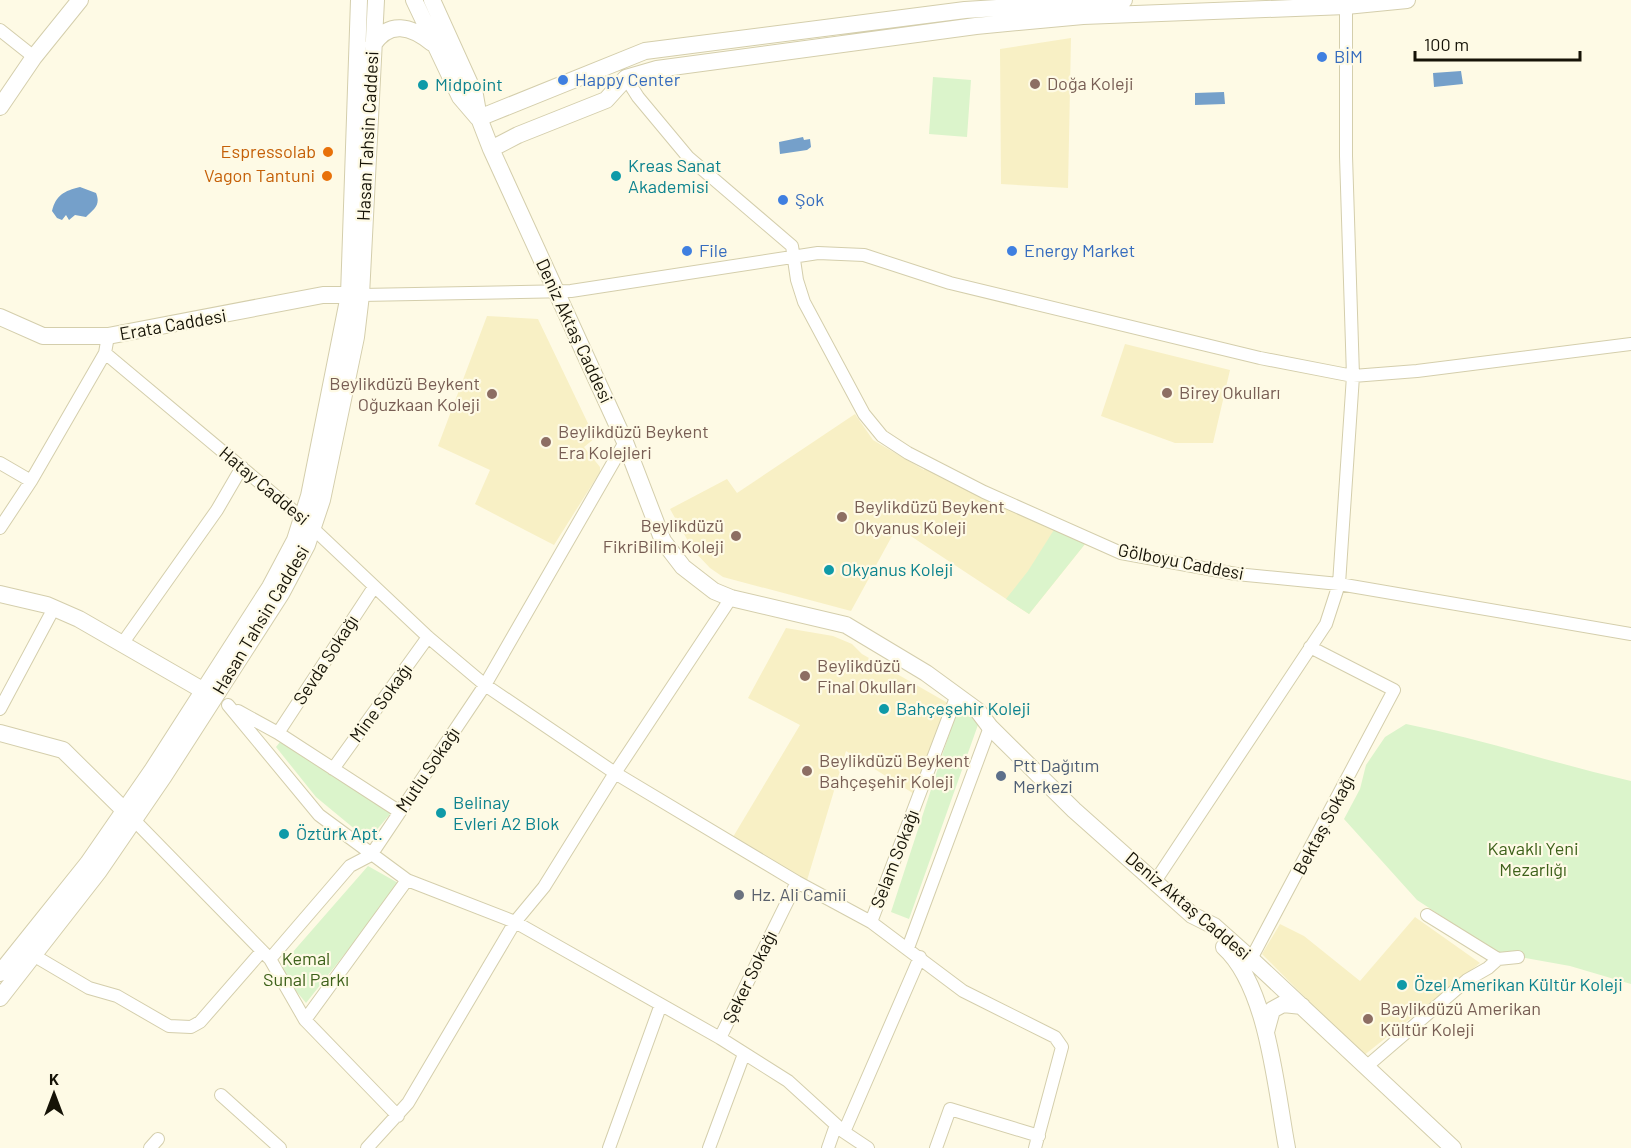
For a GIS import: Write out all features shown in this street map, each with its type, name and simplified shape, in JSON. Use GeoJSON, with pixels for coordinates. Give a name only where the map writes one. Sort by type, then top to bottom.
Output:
{"type":"FeatureCollection","features":[{"type":"Feature","properties":{"kind":"street"},"geometry":{"type":"LineString","coordinates":[[0,107],[34,57],[80,0]]}},
{"type":"Feature","properties":{"kind":"street"},"geometry":{"type":"LineString","coordinates":[[359,0],[348,269],[355,295],[571,291],[818,253],[864,255],[950,283],[1260,358],[1353,376],[1417,371],[1631,344]]}},
{"type":"Feature","properties":{"kind":"street","name":"Hasan Tahsin Caddesi"},"geometry":{"type":"LineString","coordinates":[[0,973],[129,814],[215,698],[281,594],[308,545],[309,496],[355,295],[376,0]]}},
{"type":"Feature","properties":{"kind":"street"},"geometry":{"type":"LineString","coordinates":[[414,0],[460,97],[479,118]]}},
{"type":"Feature","properties":{"kind":"street"},"geometry":{"type":"LineString","coordinates":[[432,0],[475,95],[479,118]]}},
{"type":"Feature","properties":{"kind":"street"},"geometry":{"type":"LineString","coordinates":[[479,118],[645,51],[973,5],[1124,0]]}},
{"type":"Feature","properties":{"kind":"street"},"geometry":{"type":"LineString","coordinates":[[491,149],[518,135],[606,100],[626,78],[657,69],[976,26],[1083,16],[1407,0]]}},
{"type":"Feature","properties":{"kind":"street"},"geometry":{"type":"LineString","coordinates":[[1156,880],[1326,624],[1339,584],[1353,376],[1346,156],[1345,3]]}},
{"type":"Feature","properties":{"kind":"street"},"geometry":{"type":"LineString","coordinates":[[973,5],[976,26]]}},
{"type":"Feature","properties":{"kind":"street"},"geometry":{"type":"LineString","coordinates":[[373,45],[388,29],[408,27],[433,44]]}},
{"type":"Feature","properties":{"kind":"street"},"geometry":{"type":"LineString","coordinates":[[0,30],[34,57]]}},
{"type":"Feature","properties":{"kind":"street"},"geometry":{"type":"LineString","coordinates":[[617,62],[638,97],[687,157],[784,238],[792,246],[794,257]]}},
{"type":"Feature","properties":{"kind":"street","name":"Deniz Aktaş Caddesi"},"geometry":{"type":"LineString","coordinates":[[479,118],[554,290],[625,442],[663,541],[671,554],[703,583],[730,598],[846,626],[926,673],[957,695],[978,711],[990,727],[1074,810],[1156,880],[1192,915],[1214,926],[1251,958],[1452,1148]]}},
{"type":"Feature","properties":{"kind":"street","name":"Gölboyu Caddesi"},"geometry":{"type":"LineString","coordinates":[[794,257],[797,280],[804,302],[864,414],[882,436],[908,453],[984,492],[1121,553],[1236,574],[1339,584],[1631,634]]}},
{"type":"Feature","properties":{"kind":"street","name":"Erata Caddesi"},"geometry":{"type":"LineString","coordinates":[[0,317],[43,336],[106,344],[323,296],[355,295]]}},
{"type":"Feature","properties":{"kind":"street"},"geometry":{"type":"LineString","coordinates":[[0,528],[31,481],[106,344]]}},
{"type":"Feature","properties":{"kind":"street","name":"Hatay Caddesi"},"geometry":{"type":"LineString","coordinates":[[106,344],[242,467],[307,522],[374,587],[485,685],[615,773],[797,882],[872,922],[963,991],[1055,1037],[1062,1047],[1037,1142]]}},
{"type":"Feature","properties":{"kind":"street","name":"Mutlu Sokağı"},"geometry":{"type":"LineString","coordinates":[[371,855],[485,685],[625,442]]}},
{"type":"Feature","properties":{"kind":"street"},"geometry":{"type":"LineString","coordinates":[[0,463],[31,481]]}},
{"type":"Feature","properties":{"kind":"street"},"geometry":{"type":"LineString","coordinates":[[122,644],[218,510],[242,467]]}},
{"type":"Feature","properties":{"kind":"street","name":"Sevda Sokağı"},"geometry":{"type":"LineString","coordinates":[[278,733],[374,587]]}},
{"type":"Feature","properties":{"kind":"street"},"geometry":{"type":"LineString","coordinates":[[0,594],[54,608],[122,644],[278,733],[400,812]]}},
{"type":"Feature","properties":{"kind":"street"},"geometry":{"type":"LineString","coordinates":[[367,1148],[398,1116],[515,922],[544,887],[615,773],[730,598]]}},
{"type":"Feature","properties":{"kind":"street"},"geometry":{"type":"LineString","coordinates":[[0,709],[54,608]]}},
{"type":"Feature","properties":{"kind":"street","name":"Mine Sokağı"},"geometry":{"type":"LineString","coordinates":[[333,769],[429,637]]}},
{"type":"Feature","properties":{"kind":"street","name":"Bektaş Sokağı"},"geometry":{"type":"LineString","coordinates":[[1251,958],[1394,690],[1310,647]]}},
{"type":"Feature","properties":{"kind":"street","name":"Selam Sokağı"},"geometry":{"type":"LineString","coordinates":[[872,922],[957,695]]}},
{"type":"Feature","properties":{"kind":"street"},"geometry":{"type":"LineString","coordinates":[[215,698],[319,815],[407,880],[515,922],[660,1007],[720,1038],[788,1081],[840,1129],[868,1148]]}},
{"type":"Feature","properties":{"kind":"street"},"geometry":{"type":"LineString","coordinates":[[908,948],[990,727]]}},
{"type":"Feature","properties":{"kind":"street"},"geometry":{"type":"LineString","coordinates":[[0,734],[63,750],[129,814],[266,955],[305,1020],[398,1116]]}},
{"type":"Feature","properties":{"kind":"street","name":"Hasan Tahsin Caddesi"},"geometry":{"type":"LineString","coordinates":[[0,998],[99,871],[129,814]]}},
{"type":"Feature","properties":{"kind":"street"},"geometry":{"type":"LineString","coordinates":[[33,956],[89,988],[110,993],[169,1026],[191,1027],[200,1022],[351,866],[371,855]]}},
{"type":"Feature","properties":{"kind":"street"},"geometry":{"type":"LineString","coordinates":[[305,1020],[407,880]]}},
{"type":"Feature","properties":{"kind":"street","name":"Şeker Sokağı"},"geometry":{"type":"LineString","coordinates":[[720,1038],[797,882]]}},
{"type":"Feature","properties":{"kind":"street"},"geometry":{"type":"LineString","coordinates":[[1192,915],[1245,970],[1257,999],[1287,1148]]}},
{"type":"Feature","properties":{"kind":"street"},"geometry":{"type":"LineString","coordinates":[[1427,915],[1498,959]]}},
{"type":"Feature","properties":{"kind":"street"},"geometry":{"type":"LineString","coordinates":[[828,1148],[840,1129],[920,957]]}},
{"type":"Feature","properties":{"kind":"street"},"geometry":{"type":"LineString","coordinates":[[1366,1067],[1467,980],[1488,968],[1498,959],[1518,957]]}},
{"type":"Feature","properties":{"kind":"street"},"geometry":{"type":"LineString","coordinates":[[1268,1050],[1266,1033],[1272,1010],[1283,1004],[1302,1006]]}},
{"type":"Feature","properties":{"kind":"street"},"geometry":{"type":"LineString","coordinates":[[609,1148],[660,1007]]}},
{"type":"Feature","properties":{"kind":"street"},"geometry":{"type":"LineString","coordinates":[[709,1148],[744,1054]]}},
{"type":"Feature","properties":{"kind":"street"},"geometry":{"type":"LineString","coordinates":[[221,1095],[280,1148]]}},
{"type":"Feature","properties":{"kind":"street"},"geometry":{"type":"LineString","coordinates":[[936,1148],[950,1109],[1037,1142]]}},
{"type":"Feature","properties":{"kind":"shaded area","name":"Doğa Koleji"},"geometry":{"type":"Polygon","coordinates":[[[1071,38],[1068,188],[1001,184],[1000,49],[1071,38]]]}},
{"type":"Feature","properties":{"kind":"shaded area"},"geometry":{"type":"Polygon","coordinates":[[[487,316],[538,319],[595,438],[584,447],[600,467],[600,472],[554,545],[475,504],[490,470],[438,446],[487,316]]]}},
{"type":"Feature","properties":{"kind":"shaded area","name":"Birey Okulları"},"geometry":{"type":"Polygon","coordinates":[[[1125,344],[1230,370],[1213,443],[1175,443],[1101,416],[1125,344]]]}},
{"type":"Feature","properties":{"kind":"shaded area"},"geometry":{"type":"Polygon","coordinates":[[[855,414],[873,440],[924,470],[927,463],[1089,539],[1029,614],[897,527],[851,611],[723,577],[710,568],[693,550],[670,509],[727,479],[737,493],[855,414]]]}},
{"type":"Feature","properties":{"kind":"shaded area","name":"Beylikdüzü Beykent Bahçeşehir Koleji"},"geometry":{"type":"Polygon","coordinates":[[[786,628],[833,636],[852,644],[862,654],[953,706],[919,797],[846,751],[805,887],[730,842],[800,725],[748,698],[786,628]]]}},
{"type":"Feature","properties":{"kind":"shaded area","name":"Baylikdüzü Amerikan Kültür Koleji"},"geometry":{"type":"Polygon","coordinates":[[[1415,917],[1480,963],[1363,1056],[1262,954],[1280,924],[1304,936],[1360,981],[1415,917]]]}},
{"type":"Feature","properties":{"kind":"green space"},"geometry":{"type":"Polygon","coordinates":[[[933,77],[971,80],[967,137],[929,134],[933,77]]]}},
{"type":"Feature","properties":{"kind":"green space"},"geometry":{"type":"Polygon","coordinates":[[[1057,525],[1089,539],[1029,614],[1006,599],[1028,571],[1057,525]]]}},
{"type":"Feature","properties":{"kind":"green space"},"geometry":{"type":"Polygon","coordinates":[[[958,707],[979,722],[909,919],[891,912],[958,707]]]}},
{"type":"Feature","properties":{"kind":"green space","name":"Kavaklı Yeni Mezarlığı"},"geometry":{"type":"Polygon","coordinates":[[[1406,724],[1631,781],[1631,984],[1570,966],[1498,953],[1417,900],[1344,819],[1360,789],[1366,765],[1385,737],[1406,724]]]}},
{"type":"Feature","properties":{"kind":"green space"},"geometry":{"type":"Polygon","coordinates":[[[280,742],[391,813],[368,840],[316,797],[276,747],[280,742]]]}},
{"type":"Feature","properties":{"kind":"green space","name":"Kemal Sunal Parkı"},"geometry":{"type":"Polygon","coordinates":[[[368,866],[400,884],[306,1003],[278,969],[368,866]]]}},
{"type":"Feature","properties":{"kind":"water"},"geometry":{"type":"Polygon","coordinates":[[[1461,71],[1463,84],[1434,87],[1433,73],[1461,71]]]}},
{"type":"Feature","properties":{"kind":"water"},"geometry":{"type":"Polygon","coordinates":[[[1224,92],[1225,104],[1195,105],[1195,93],[1224,92]]]}},
{"type":"Feature","properties":{"kind":"water"},"geometry":{"type":"Polygon","coordinates":[[[803,137],[804,140],[810,139],[811,147],[807,150],[780,154],[779,142],[803,137]]]}},
{"type":"Feature","properties":{"kind":"water"},"geometry":{"type":"Polygon","coordinates":[[[80,187],[96,193],[98,201],[94,209],[86,217],[75,215],[69,220],[66,215],[62,220],[57,218],[52,211],[58,197],[80,187]]]}},
{"type":"Feature","properties":{"kind":"place","name":"BİM"},"geometry":{"type":"Point","coordinates":[1322,57]}},
{"type":"Feature","properties":{"kind":"place","name":"Happy Center"},"geometry":{"type":"Point","coordinates":[563,80]}},
{"type":"Feature","properties":{"kind":"place","name":"Doğa Koleji"},"geometry":{"type":"Point","coordinates":[1035,84]}},
{"type":"Feature","properties":{"kind":"place","name":"Midpoint"},"geometry":{"type":"Point","coordinates":[423,85]}},
{"type":"Feature","properties":{"kind":"place","name":"Espressolab"},"geometry":{"type":"Point","coordinates":[328,152]}},
{"type":"Feature","properties":{"kind":"place","name":"Vagon Tantuni"},"geometry":{"type":"Point","coordinates":[327,176]}},
{"type":"Feature","properties":{"kind":"place","name":"Kreas Sanat Akademisi"},"geometry":{"type":"Point","coordinates":[616,176]}},
{"type":"Feature","properties":{"kind":"place","name":"Şok"},"geometry":{"type":"Point","coordinates":[783,200]}},
{"type":"Feature","properties":{"kind":"place","name":"File"},"geometry":{"type":"Point","coordinates":[687,251]}},
{"type":"Feature","properties":{"kind":"place","name":"Energy Market"},"geometry":{"type":"Point","coordinates":[1012,251]}},
{"type":"Feature","properties":{"kind":"place","name":"Birey Okulları"},"geometry":{"type":"Point","coordinates":[1167,393]}},
{"type":"Feature","properties":{"kind":"place","name":"Beylikdüzü Beykent Oğuzkaan Koleji"},"geometry":{"type":"Point","coordinates":[492,394]}},
{"type":"Feature","properties":{"kind":"place","name":"Beylikdüzü Beykent Era Kolejleri"},"geometry":{"type":"Point","coordinates":[546,442]}},
{"type":"Feature","properties":{"kind":"place","name":"Beylikdüzü Beykent Okyanus Koleji"},"geometry":{"type":"Point","coordinates":[842,517]}},
{"type":"Feature","properties":{"kind":"place","name":"Beylikdüzü FikriBilim Koleji"},"geometry":{"type":"Point","coordinates":[736,536]}},
{"type":"Feature","properties":{"kind":"place","name":"Okyanus Koleji"},"geometry":{"type":"Point","coordinates":[829,570]}},
{"type":"Feature","properties":{"kind":"place","name":"Beylikdüzü Final Okulları"},"geometry":{"type":"Point","coordinates":[805,676]}},
{"type":"Feature","properties":{"kind":"place","name":"Bahçeşehir Koleji"},"geometry":{"type":"Point","coordinates":[884,709]}},
{"type":"Feature","properties":{"kind":"place","name":"Beylikdüzü Beykent Bahçeşehir Koleji"},"geometry":{"type":"Point","coordinates":[807,771]}},
{"type":"Feature","properties":{"kind":"place","name":"Ptt Dağıtım Merkezi"},"geometry":{"type":"Point","coordinates":[1001,776]}},
{"type":"Feature","properties":{"kind":"place","name":"Belinay Evleri A2 Blok"},"geometry":{"type":"Point","coordinates":[441,813]}},
{"type":"Feature","properties":{"kind":"place","name":"Öztürk Apt."},"geometry":{"type":"Point","coordinates":[284,834]}},
{"type":"Feature","properties":{"kind":"place","name":"Hz. Ali Camii"},"geometry":{"type":"Point","coordinates":[739,895]}},
{"type":"Feature","properties":{"kind":"place","name":"Özel Amerikan Kültür Koleji"},"geometry":{"type":"Point","coordinates":[1402,985]}},
{"type":"Feature","properties":{"kind":"place","name":"Baylikdüzü Amerikan Kültür Koleji"},"geometry":{"type":"Point","coordinates":[1368,1019]}}]}
